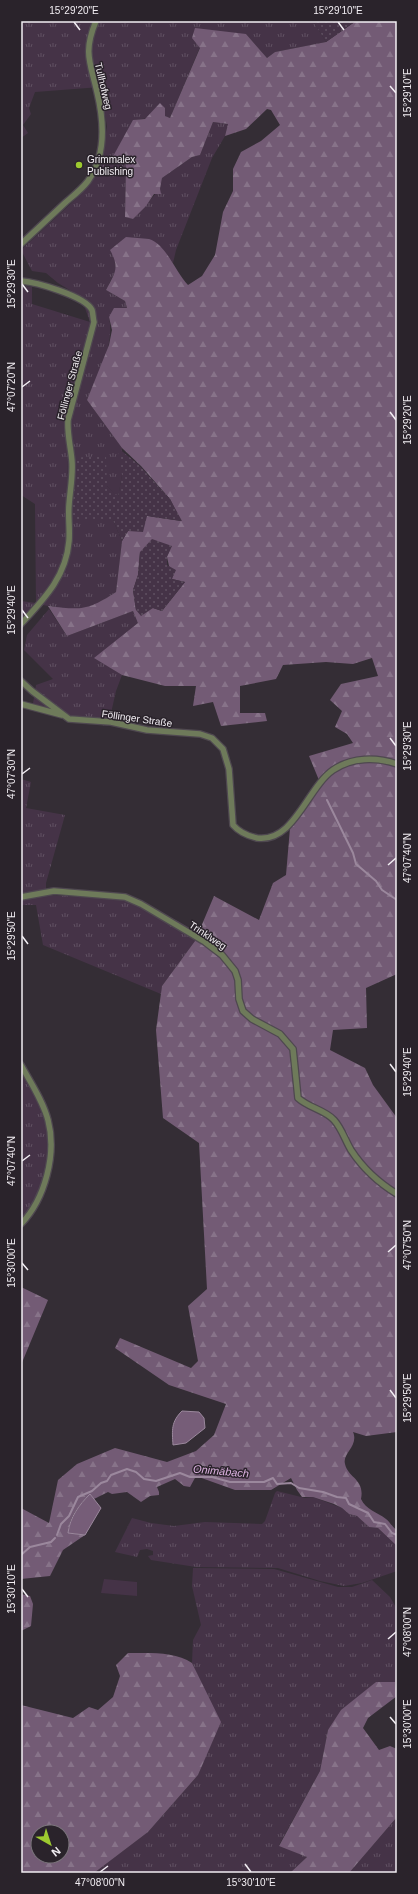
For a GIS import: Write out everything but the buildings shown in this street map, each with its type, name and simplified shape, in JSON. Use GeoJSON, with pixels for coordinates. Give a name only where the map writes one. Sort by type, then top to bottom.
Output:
{"type":"FeatureCollection","features":[{"type":"Feature","properties":{"kind":"street","name":"Tullhofweg"},"geometry":{"type":"LineString","coordinates":[[21,244],[87,182],[96,162],[101,143],[102,119],[88,56],[89,43],[96,21]]}},
{"type":"Feature","properties":{"kind":"street","name":"Föllinger Straße"},"geometry":{"type":"LineString","coordinates":[[21,281],[44,286],[85,303],[92,310],[94,322],[67,427],[72,462],[69,503],[69,540],[66,558],[50,592],[41,604],[21,624]]}},
{"type":"Feature","properties":{"kind":"street","name":"Föllinger Straße"},"geometry":{"type":"LineString","coordinates":[[21,681],[62,715],[69,719],[111,722],[147,730],[200,734],[212,738],[223,750],[228,763],[233,825],[250,837],[261,838],[272,836],[285,829],[316,787],[333,770],[343,765],[372,758],[382,759],[397,764]]}},
{"type":"Feature","properties":{"kind":"street"},"geometry":{"type":"LineString","coordinates":[[21,704],[62,715]]}},
{"type":"Feature","properties":{"kind":"street","name":"Trinklweg"},"geometry":{"type":"LineString","coordinates":[[21,897],[54,891],[125,897],[141,904],[205,942],[222,955],[234,970],[238,980],[239,999],[243,1011],[252,1019],[280,1034],[293,1049],[298,1098],[304,1104],[334,1119],[351,1150],[362,1165],[397,1194]]}},
{"type":"Feature","properties":{"kind":"street"},"geometry":{"type":"LineString","coordinates":[[21,1065],[45,1110],[50,1131],[51,1147],[48,1168],[42,1188],[30,1212],[21,1224]]}},
{"type":"Feature","properties":{"kind":"green space"},"geometry":{"type":"Polygon","coordinates":[[[21,21],[313,21],[326,42],[275,52],[267,58],[246,34],[200,47],[170,118],[165,116],[134,120],[111,160],[126,162],[125,217],[133,219],[160,189],[162,178],[192,157],[200,155],[213,122],[228,124],[225,136],[212,158],[176,250],[173,263],[162,249],[115,260],[116,270],[106,290],[125,301],[127,308],[119,309],[109,317],[110,339],[108,349],[87,400],[122,448],[122,475],[118,498],[107,486],[68,458],[66,519],[113,520],[122,541],[116,592],[96,605],[75,610],[36,604],[21,618],[21,601],[36,603],[35,504],[21,495],[21,286],[32,287],[32,304],[90,322],[81,297],[58,283],[46,273],[32,271],[21,250],[79,196],[93,177],[104,150],[107,126],[100,87],[35,92],[29,108],[31,114],[23,125],[28,133],[21,138],[21,21]]]}},
{"type":"Feature","properties":{"kind":"green space"},"geometry":{"type":"Polygon","coordinates":[[[313,21],[356,21],[326,42],[313,21]]]}},
{"type":"Feature","properties":{"kind":"green space"},"geometry":{"type":"Polygon","coordinates":[[[356,21],[397,21],[397,974],[366,988],[367,1028],[333,1030],[330,1050],[365,1068],[373,1085],[397,1118],[397,1432],[366,1436],[353,1432],[354,1441],[346,1456],[345,1464],[349,1473],[361,1487],[361,1499],[363,1503],[386,1519],[397,1530],[397,1546],[378,1528],[369,1527],[357,1516],[349,1514],[342,1508],[313,1497],[302,1497],[291,1478],[271,1490],[235,1490],[196,1476],[190,1487],[184,1486],[175,1479],[157,1487],[159,1495],[150,1496],[141,1502],[127,1492],[112,1494],[108,1492],[94,1499],[90,1494],[82,1502],[72,1517],[68,1533],[85,1535],[63,1550],[50,1576],[21,1579],[21,1508],[49,1523],[58,1480],[77,1464],[115,1448],[167,1462],[196,1451],[214,1435],[226,1404],[169,1385],[115,1348],[120,1338],[191,1368],[198,1361],[188,1306],[207,1289],[199,1143],[163,1118],[156,1030],[162,986],[195,941],[214,896],[259,920],[273,883],[286,875],[290,828],[321,785],[309,756],[353,743],[347,734],[335,727],[342,711],[330,700],[341,684],[378,676],[372,658],[353,664],[326,662],[283,665],[276,679],[240,686],[240,713],[265,713],[267,721],[221,726],[213,702],[193,706],[196,686],[165,686],[122,675],[94,658],[138,623],[133,611],[67,636],[48,606],[84,608],[98,603],[116,592],[122,541],[128,531],[147,516],[181,521],[170,499],[141,466],[122,448],[87,400],[109,345],[112,330],[109,317],[114,308],[127,308],[125,301],[106,290],[114,275],[116,266],[110,250],[126,237],[149,239],[161,247],[188,285],[202,276],[215,255],[223,212],[233,191],[233,169],[241,152],[261,141],[280,125],[271,110],[267,109],[246,129],[225,136],[228,124],[213,122],[200,155],[192,157],[162,178],[160,189],[161,194],[154,194],[146,206],[133,219],[125,217],[126,162],[111,160],[133,120],[145,119],[160,103],[165,108],[165,116],[170,118],[200,48],[192,38],[195,28],[246,34],[267,58],[275,52],[326,42],[356,21]],[[140,552],[138,575],[133,590],[136,610],[153,608],[162,611],[185,582],[172,579],[167,557],[140,552]]]}},
{"type":"Feature","properties":{"kind":"green space"},"geometry":{"type":"Polygon","coordinates":[[[118,448],[138,464],[170,499],[182,521],[147,516],[143,532],[128,531],[122,541],[113,520],[66,520],[68,458],[106,456],[107,486],[118,497],[122,475],[118,448]]]}},
{"type":"Feature","properties":{"kind":"green space"},"geometry":{"type":"Polygon","coordinates":[[[152,539],[172,546],[167,557],[167,565],[176,570],[172,579],[185,582],[162,611],[153,608],[141,616],[136,610],[133,590],[138,575],[140,552],[152,539]]]}},
{"type":"Feature","properties":{"kind":"green space"},"geometry":{"type":"Polygon","coordinates":[[[49,609],[67,636],[133,611],[139,623],[95,658],[122,675],[116,691],[108,726],[67,720],[56,715],[32,710],[36,685],[53,679],[24,650],[27,635],[49,609]]]}},
{"type":"Feature","properties":{"kind":"green space"},"geometry":{"type":"Polygon","coordinates":[[[21,779],[31,782],[26,808],[65,815],[46,883],[46,895],[122,899],[178,921],[198,933],[195,941],[162,986],[161,994],[43,945],[36,905],[21,905],[21,779]]]}},
{"type":"Feature","properties":{"kind":"green space"},"geometry":{"type":"Polygon","coordinates":[[[21,1065],[45,1110],[51,1147],[42,1188],[21,1224],[21,1065]]]}},
{"type":"Feature","properties":{"kind":"green space"},"geometry":{"type":"Polygon","coordinates":[[[21,1287],[48,1300],[21,1365],[21,1287]]]}},
{"type":"Feature","properties":{"kind":"green space"},"geometry":{"type":"Polygon","coordinates":[[[277,1491],[305,1498],[313,1497],[342,1508],[349,1514],[357,1516],[369,1527],[378,1528],[397,1546],[397,1571],[362,1583],[344,1586],[320,1581],[278,1568],[196,1567],[151,1560],[148,1556],[153,1555],[153,1551],[147,1549],[140,1550],[137,1557],[115,1552],[132,1518],[151,1523],[174,1526],[205,1522],[262,1524],[265,1521],[277,1491]]]}},
{"type":"Feature","properties":{"kind":"green space"},"geometry":{"type":"Polygon","coordinates":[[[193,1568],[274,1569],[338,1587],[352,1587],[372,1580],[390,1597],[397,1609],[397,1683],[376,1682],[328,1730],[320,1771],[279,1845],[307,1857],[290,1873],[94,1873],[148,1832],[198,1775],[220,1723],[192,1663],[193,1640],[201,1625],[192,1586],[193,1568]]]}},
{"type":"Feature","properties":{"kind":"green space"},"geometry":{"type":"Polygon","coordinates":[[[104,1579],[137,1582],[137,1596],[101,1593],[104,1579]]]}},
{"type":"Feature","properties":{"kind":"green space"},"geometry":{"type":"Polygon","coordinates":[[[21,1594],[30,1596],[33,1604],[31,1626],[21,1631],[21,1594]]]}},
{"type":"Feature","properties":{"kind":"green space"},"geometry":{"type":"Polygon","coordinates":[[[128,1653],[153,1653],[178,1656],[192,1663],[221,1722],[198,1775],[148,1832],[94,1873],[21,1873],[21,1705],[73,1718],[89,1707],[98,1710],[113,1697],[120,1676],[116,1665],[128,1653]]]}},
{"type":"Feature","properties":{"kind":"green space"},"geometry":{"type":"Polygon","coordinates":[[[376,1682],[395,1682],[397,1696],[368,1718],[363,1728],[379,1750],[390,1746],[397,1749],[397,1817],[349,1873],[290,1873],[307,1857],[279,1846],[320,1771],[328,1730],[341,1710],[376,1682]]]}},
{"type":"Feature","properties":{"kind":"green space"},"geometry":{"type":"Polygon","coordinates":[[[397,1817],[397,1873],[349,1873],[397,1817]]]}},
{"type":"Feature","properties":{"kind":"shaded area"},"geometry":{"type":"Polygon","coordinates":[[[182,1411],[199,1412],[204,1418],[205,1428],[186,1443],[173,1445],[173,1426],[178,1415],[182,1411]]]}},
{"type":"Feature","properties":{"kind":"shaded area"},"geometry":{"type":"Polygon","coordinates":[[[90,1494],[101,1508],[85,1535],[68,1533],[69,1527],[76,1512],[82,1502],[90,1494]]]}},
{"type":"Feature","properties":{"kind":"waterway"},"geometry":{"type":"LineString","coordinates":[[327,800],[353,853],[356,864],[376,881],[382,890],[397,900]]}},
{"type":"Feature","properties":{"kind":"waterway","name":"Onimäbach"},"geometry":{"type":"LineString","coordinates":[[57,1535],[61,1524],[69,1516],[78,1497],[92,1491],[101,1483],[107,1481],[111,1475],[127,1469],[136,1472],[144,1479],[156,1481],[180,1473],[190,1477],[212,1477],[230,1482],[264,1482],[273,1478],[277,1484],[291,1483],[299,1488],[346,1498],[349,1504],[368,1513],[374,1522],[385,1524],[392,1533],[397,1535]]}},
{"type":"Feature","properties":{"kind":"waterway","name":"Onimäbach"},"geometry":{"type":"LineString","coordinates":[[21,1555],[30,1547],[51,1542],[55,1538]]}},
{"type":"Feature","properties":{"kind":"place","name":"Grimmalex Publishing"},"geometry":{"type":"Point","coordinates":[79,165]}}]}
